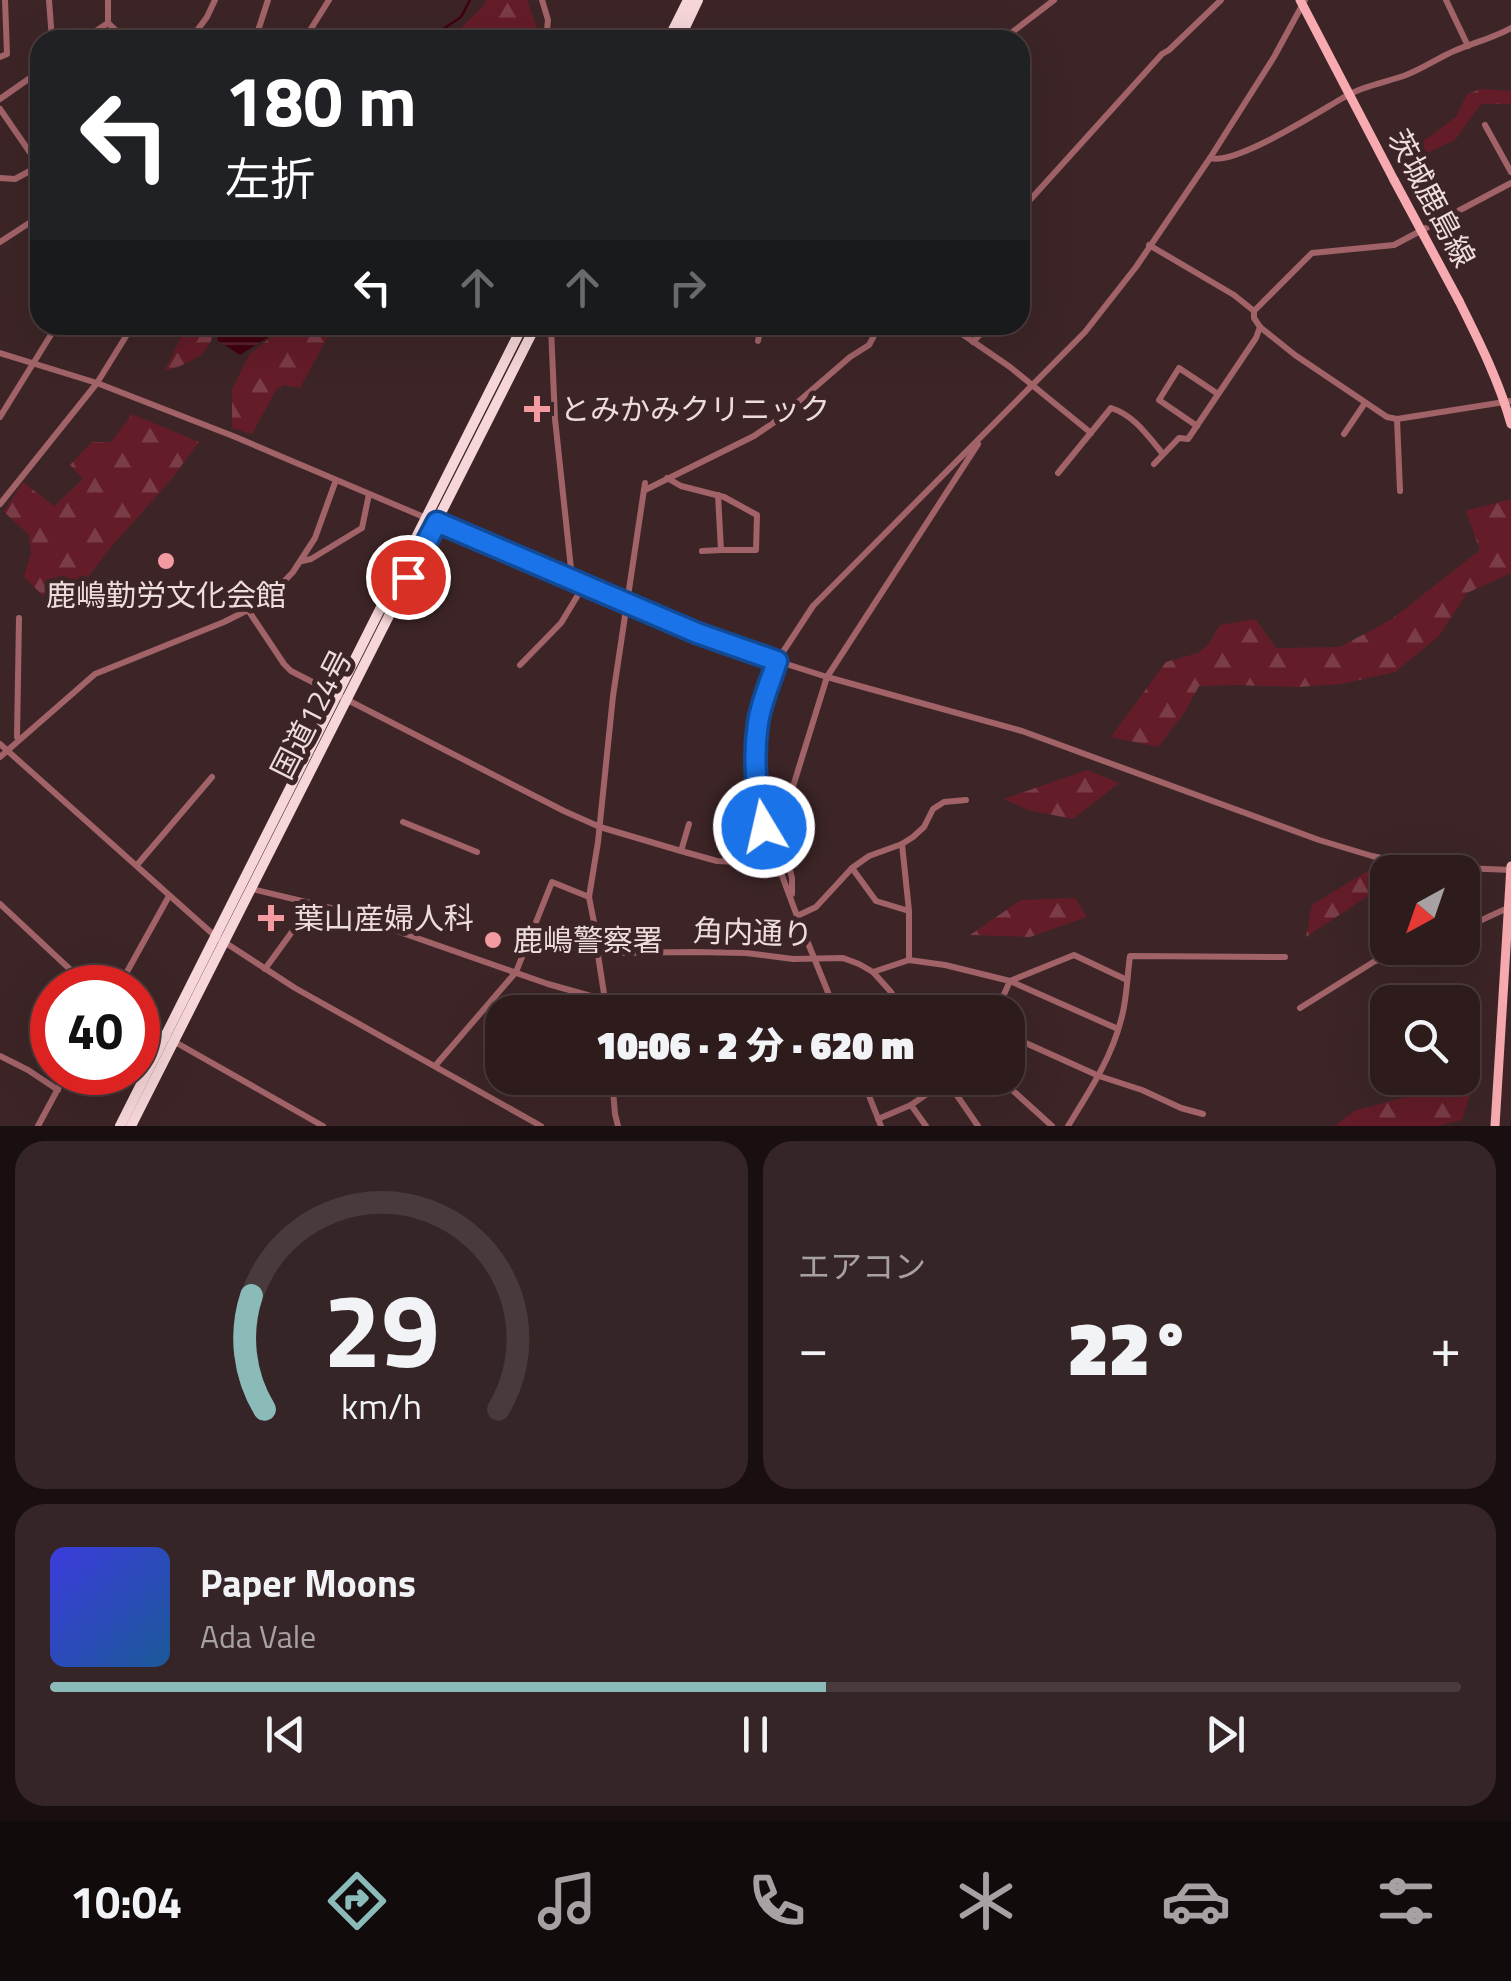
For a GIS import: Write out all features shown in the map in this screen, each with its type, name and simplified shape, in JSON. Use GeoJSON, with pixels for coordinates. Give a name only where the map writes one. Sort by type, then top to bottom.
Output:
{"type":"FeatureCollection","features":[{"type":"Feature","properties":{"kind":"highway"},"geometry":{"type":"LineString","coordinates":[[673,30],[688,0]]}},
{"type":"Feature","properties":{"kind":"highway"},"geometry":{"type":"LineString","coordinates":[[683,30],[698,0]]}},
{"type":"Feature","properties":{"kind":"highway","name":"国道124号"},"geometry":{"type":"LineString","coordinates":[[120,1126],[220,940],[431,519],[518,335]]}},
{"type":"Feature","properties":{"kind":"highway","name":"国道124号"},"geometry":{"type":"LineString","coordinates":[[431,519],[531,335]]}},
{"type":"Feature","properties":{"kind":"highway","name":"国道124号"},"geometry":{"type":"LineString","coordinates":[[220,940],[252,890],[342,697]]}},
{"type":"Feature","properties":{"kind":"highway","name":"国道124号"},"geometry":{"type":"LineString","coordinates":[[131,1126],[169,1039]]}},
{"type":"Feature","properties":{"kind":"main road","name":"茨城鹿島線"},"geometry":{"type":"LineString","coordinates":[[1303,2],[1459,301],[1508,402],[1511,424]]}},
{"type":"Feature","properties":{"kind":"main road"},"geometry":{"type":"LineString","coordinates":[[1495,1126],[1511,868]]}},
{"type":"Feature","properties":{"kind":"street"},"geometry":{"type":"LineString","coordinates":[[0,57],[7,54],[5,0]]}},
{"type":"Feature","properties":{"kind":"street"},"geometry":{"type":"LineString","coordinates":[[50,0],[52,30]]}},
{"type":"Feature","properties":{"kind":"street"},"geometry":{"type":"LineString","coordinates":[[108,0],[108,24],[115,30]]}},
{"type":"Feature","properties":{"kind":"street"},"geometry":{"type":"LineString","coordinates":[[198,30],[216,0]]}},
{"type":"Feature","properties":{"kind":"street"},"geometry":{"type":"LineString","coordinates":[[261,30],[268,0]]}},
{"type":"Feature","properties":{"kind":"street"},"geometry":{"type":"LineString","coordinates":[[310,30],[330,0]]}},
{"type":"Feature","properties":{"kind":"street"},"geometry":{"type":"LineString","coordinates":[[542,0],[547,30]]}},
{"type":"Feature","properties":{"kind":"street"},"geometry":{"type":"LineString","coordinates":[[1015,30],[1054,0]]}},
{"type":"Feature","properties":{"kind":"street"},"geometry":{"type":"LineString","coordinates":[[1030,200],[1162,54],[1222,0]]}},
{"type":"Feature","properties":{"kind":"street"},"geometry":{"type":"LineString","coordinates":[[1446,0],[1468,46]]}},
{"type":"Feature","properties":{"kind":"street"},"geometry":{"type":"LineString","coordinates":[[829,995],[759,806],[758,720],[777,661],[813,606],[1085,332],[1136,267],[1210,158],[1303,2]]}},
{"type":"Feature","properties":{"kind":"street"},"geometry":{"type":"LineString","coordinates":[[98,30],[108,24]]}},
{"type":"Feature","properties":{"kind":"street"},"geometry":{"type":"LineString","coordinates":[[1210,158],[1231,156],[1293,128],[1348,94],[1407,75],[1511,28]]}},
{"type":"Feature","properties":{"kind":"street"},"geometry":{"type":"LineString","coordinates":[[0,99],[30,79]]}},
{"type":"Feature","properties":{"kind":"street"},"geometry":{"type":"LineString","coordinates":[[0,109],[30,152]]}},
{"type":"Feature","properties":{"kind":"street"},"geometry":{"type":"LineString","coordinates":[[1485,125],[1511,172]]}},
{"type":"Feature","properties":{"kind":"street"},"geometry":{"type":"LineString","coordinates":[[0,178],[15,179],[30,172]]}},
{"type":"Feature","properties":{"kind":"street"},"geometry":{"type":"LineString","coordinates":[[1508,402],[1387,418],[1260,327],[1254,311],[1312,253],[1394,245],[1511,183]]}},
{"type":"Feature","properties":{"kind":"street"},"geometry":{"type":"LineString","coordinates":[[0,242],[30,222]]}},
{"type":"Feature","properties":{"kind":"street"},"geometry":{"type":"LineString","coordinates":[[1150,245],[1234,294],[1254,311]]}},
{"type":"Feature","properties":{"kind":"street"},"geometry":{"type":"LineString","coordinates":[[1154,464],[1179,438],[1188,440],[1260,327]]}},
{"type":"Feature","properties":{"kind":"street"},"geometry":{"type":"LineString","coordinates":[[0,416],[51,335]]}},
{"type":"Feature","properties":{"kind":"street"},"geometry":{"type":"LineString","coordinates":[[0,504],[97,384],[127,335]]}},
{"type":"Feature","properties":{"kind":"street"},"geometry":{"type":"LineString","coordinates":[[551,335],[555,419],[572,580]]}},
{"type":"Feature","properties":{"kind":"street"},"geometry":{"type":"LineString","coordinates":[[758,341],[759,335]]}},
{"type":"Feature","properties":{"kind":"street"},"geometry":{"type":"LineString","coordinates":[[605,995],[588,897],[644,487],[754,436],[869,344],[874,335]]}},
{"type":"Feature","properties":{"kind":"street"},"geometry":{"type":"LineString","coordinates":[[964,335],[1034,385],[1091,433]]}},
{"type":"Feature","properties":{"kind":"street"},"geometry":{"type":"LineString","coordinates":[[974,342],[980,335]]}},
{"type":"Feature","properties":{"kind":"street"},"geometry":{"type":"LineString","coordinates":[[0,353],[97,384],[232,436],[697,633],[777,661],[1022,730],[1320,840],[1388,860],[1438,867],[1511,868]]}},
{"type":"Feature","properties":{"kind":"street"},"geometry":{"type":"LineString","coordinates":[[1197,426],[1159,400],[1178,368],[1218,394]]}},
{"type":"Feature","properties":{"kind":"street"},"geometry":{"type":"LineString","coordinates":[[1344,434],[1365,403]]}},
{"type":"Feature","properties":{"kind":"street"},"geometry":{"type":"LineString","coordinates":[[1058,473],[1111,408],[1136,422],[1163,454]]}},
{"type":"Feature","properties":{"kind":"street"},"geometry":{"type":"LineString","coordinates":[[1397,419],[1400,491]]}},
{"type":"Feature","properties":{"kind":"street"},"geometry":{"type":"LineString","coordinates":[[791,900],[792,878],[783,843],[786,809],[827,677],[981,439]]}},
{"type":"Feature","properties":{"kind":"street"},"geometry":{"type":"LineString","coordinates":[[667,478],[681,486],[718,495],[758,515],[756,550],[702,551]]}},
{"type":"Feature","properties":{"kind":"street"},"geometry":{"type":"LineString","coordinates":[[0,757],[94,674],[213,628],[248,610],[285,582],[315,538],[336,480]]}},
{"type":"Feature","properties":{"kind":"street"},"geometry":{"type":"LineString","coordinates":[[301,561],[362,528],[369,494]]}},
{"type":"Feature","properties":{"kind":"street"},"geometry":{"type":"LineString","coordinates":[[718,495],[721,550]]}},
{"type":"Feature","properties":{"kind":"street"},"geometry":{"type":"LineString","coordinates":[[520,666],[561,623],[584,584]]}},
{"type":"Feature","properties":{"kind":"street"},"geometry":{"type":"LineString","coordinates":[[248,610],[291,671],[564,811],[600,827],[717,861],[778,864]]}},
{"type":"Feature","properties":{"kind":"street"},"geometry":{"type":"LineString","coordinates":[[17,737],[19,618]]}},
{"type":"Feature","properties":{"kind":"street"},"geometry":{"type":"LineString","coordinates":[[0,744],[220,940],[265,970],[541,1126]]}},
{"type":"Feature","properties":{"kind":"street"},"geometry":{"type":"LineString","coordinates":[[136,865],[212,777]]}},
{"type":"Feature","properties":{"kind":"street"},"geometry":{"type":"LineString","coordinates":[[797,916],[816,907],[852,868],[869,856],[902,844],[924,827],[933,809],[944,802],[966,800]]}},
{"type":"Feature","properties":{"kind":"street"},"geometry":{"type":"LineString","coordinates":[[402,822],[477,852]]}},
{"type":"Feature","properties":{"kind":"street"},"geometry":{"type":"LineString","coordinates":[[680,851],[688,824]]}},
{"type":"Feature","properties":{"kind":"street"},"geometry":{"type":"LineString","coordinates":[[902,844],[910,960]]}},
{"type":"Feature","properties":{"kind":"street"},"geometry":{"type":"LineString","coordinates":[[852,868],[876,901],[909,911]]}},
{"type":"Feature","properties":{"kind":"street"},"geometry":{"type":"LineString","coordinates":[[435,1066],[516,972],[552,882],[588,897]]}},
{"type":"Feature","properties":{"kind":"street"},"geometry":{"type":"LineString","coordinates":[[252,890],[312,903],[590,995]]}},
{"type":"Feature","properties":{"kind":"street"},"geometry":{"type":"LineString","coordinates":[[131,965],[170,896]]}},
{"type":"Feature","properties":{"kind":"street"},"geometry":{"type":"LineString","coordinates":[[265,970],[312,903]]}},
{"type":"Feature","properties":{"kind":"street"},"geometry":{"type":"LineString","coordinates":[[0,904],[65,965]]}},
{"type":"Feature","properties":{"kind":"street"},"geometry":{"type":"LineString","coordinates":[[1480,920],[1510,906]]}},
{"type":"Feature","properties":{"kind":"street","name":"角内通り"},"geometry":{"type":"LineString","coordinates":[[600,953],[842,958],[873,972]]}},
{"type":"Feature","properties":{"kind":"street"},"geometry":{"type":"LineString","coordinates":[[1004,995],[1010,982],[1074,956],[1127,980]]}},
{"type":"Feature","properties":{"kind":"street"},"geometry":{"type":"LineString","coordinates":[[1068,1126],[1099,1076],[1118,1030],[1130,956],[1286,956]]}},
{"type":"Feature","properties":{"kind":"street"},"geometry":{"type":"LineString","coordinates":[[893,995],[873,972],[910,960],[945,965],[1010,982],[1118,1030]]}},
{"type":"Feature","properties":{"kind":"street"},"geometry":{"type":"LineString","coordinates":[[1300,1008],[1370,965]]}},
{"type":"Feature","properties":{"kind":"street"},"geometry":{"type":"LineString","coordinates":[[160,1034],[323,1126]]}},
{"type":"Feature","properties":{"kind":"street"},"geometry":{"type":"LineString","coordinates":[[1025,1043],[1099,1076],[1202,1114]]}},
{"type":"Feature","properties":{"kind":"street"},"geometry":{"type":"LineString","coordinates":[[0,1056],[30,1071]]}},
{"type":"Feature","properties":{"kind":"street"},"geometry":{"type":"LineString","coordinates":[[38,1126],[55,1095]]}},
{"type":"Feature","properties":{"kind":"street"},"geometry":{"type":"LineString","coordinates":[[613,1095],[618,1126]]}},
{"type":"Feature","properties":{"kind":"street"},"geometry":{"type":"LineString","coordinates":[[869,1095],[880,1122],[924,1095]]}},
{"type":"Feature","properties":{"kind":"street"},"geometry":{"type":"LineString","coordinates":[[958,1095],[978,1126]]}},
{"type":"Feature","properties":{"kind":"street"},"geometry":{"type":"LineString","coordinates":[[1018,1095],[1052,1126]]}},
{"type":"Feature","properties":{"kind":"street"},"geometry":{"type":"LineString","coordinates":[[911,1105],[926,1126]]}},
{"type":"Feature","properties":{"kind":"green space"},"geometry":{"type":"Polygon","coordinates":[[[486,0],[527,0],[538,30],[459,30],[486,0]]]}},
{"type":"Feature","properties":{"kind":"green space"},"geometry":{"type":"Polygon","coordinates":[[[1481,89],[1511,91],[1511,104],[1481,104],[1455,140],[1404,164],[1414,148],[1456,117],[1467,94],[1481,89]]]}},
{"type":"Feature","properties":{"kind":"green space"},"geometry":{"type":"Polygon","coordinates":[[[214,335],[202,354],[165,370],[182,336],[214,335]]]}},
{"type":"Feature","properties":{"kind":"green space"},"geometry":{"type":"Polygon","coordinates":[[[274,335],[329,335],[300,388],[284,385],[276,390],[252,434],[232,428],[232,389],[249,355],[274,335]]]}},
{"type":"Feature","properties":{"kind":"green space"},"geometry":{"type":"Polygon","coordinates":[[[132,414],[199,442],[61,613],[24,577],[31,553],[29,535],[4,512],[23,482],[54,506],[83,479],[70,465],[92,442],[111,442],[132,414]]]}},
{"type":"Feature","properties":{"kind":"green space"},"geometry":{"type":"Polygon","coordinates":[[[1511,499],[1511,573],[1467,593],[1439,636],[1395,672],[1341,684],[1299,687],[1199,686],[1158,747],[1111,737],[1166,662],[1198,653],[1220,625],[1255,619],[1276,648],[1340,647],[1392,619],[1480,550],[1466,511],[1511,499]]]}},
{"type":"Feature","properties":{"kind":"green space"},"geometry":{"type":"Polygon","coordinates":[[[1087,770],[1119,783],[1073,819],[1028,810],[1004,799],[1087,770]]]}},
{"type":"Feature","properties":{"kind":"green space"},"geometry":{"type":"Polygon","coordinates":[[[1370,870],[1370,896],[1306,937],[1312,905],[1370,870]]]}},
{"type":"Feature","properties":{"kind":"green space"},"geometry":{"type":"Polygon","coordinates":[[[1075,898],[1087,917],[1030,937],[970,935],[1021,900],[1075,898]]]}},
{"type":"Feature","properties":{"kind":"green space"},"geometry":{"type":"Polygon","coordinates":[[[1470,1095],[1462,1120],[1438,1126],[1335,1126],[1354,1111],[1409,1096],[1470,1095]]]}},
{"type":"Feature","properties":{"kind":"shaded area"},"geometry":{"type":"Polygon","coordinates":[[[219,335],[270,336],[240,355],[217,340],[219,335]]]}},
{"type":"Feature","properties":{"kind":"waterway"},"geometry":{"type":"LineString","coordinates":[[442,30],[461,17],[470,0]]}},
{"type":"Feature","properties":{"kind":"place","name":"とみかみクリニック"},"geometry":{"type":"Point","coordinates":[537,409]}},
{"type":"Feature","properties":{"kind":"place","name":"鹿嶋勤労文化会館"},"geometry":{"type":"Point","coordinates":[166,561]}},
{"type":"Feature","properties":{"kind":"place","name":"葉山産婦人科"},"geometry":{"type":"Point","coordinates":[271,918]}},
{"type":"Feature","properties":{"kind":"place","name":"鹿嶋警察署"},"geometry":{"type":"Point","coordinates":[493,940]}},
{"type":"Feature","properties":{"kind":"route"},"geometry":{"type":"LineString","coordinates":[[408,577],[437,522],[697,633],[777,661],[758,720],[756,769],[764,827]]}}]}
